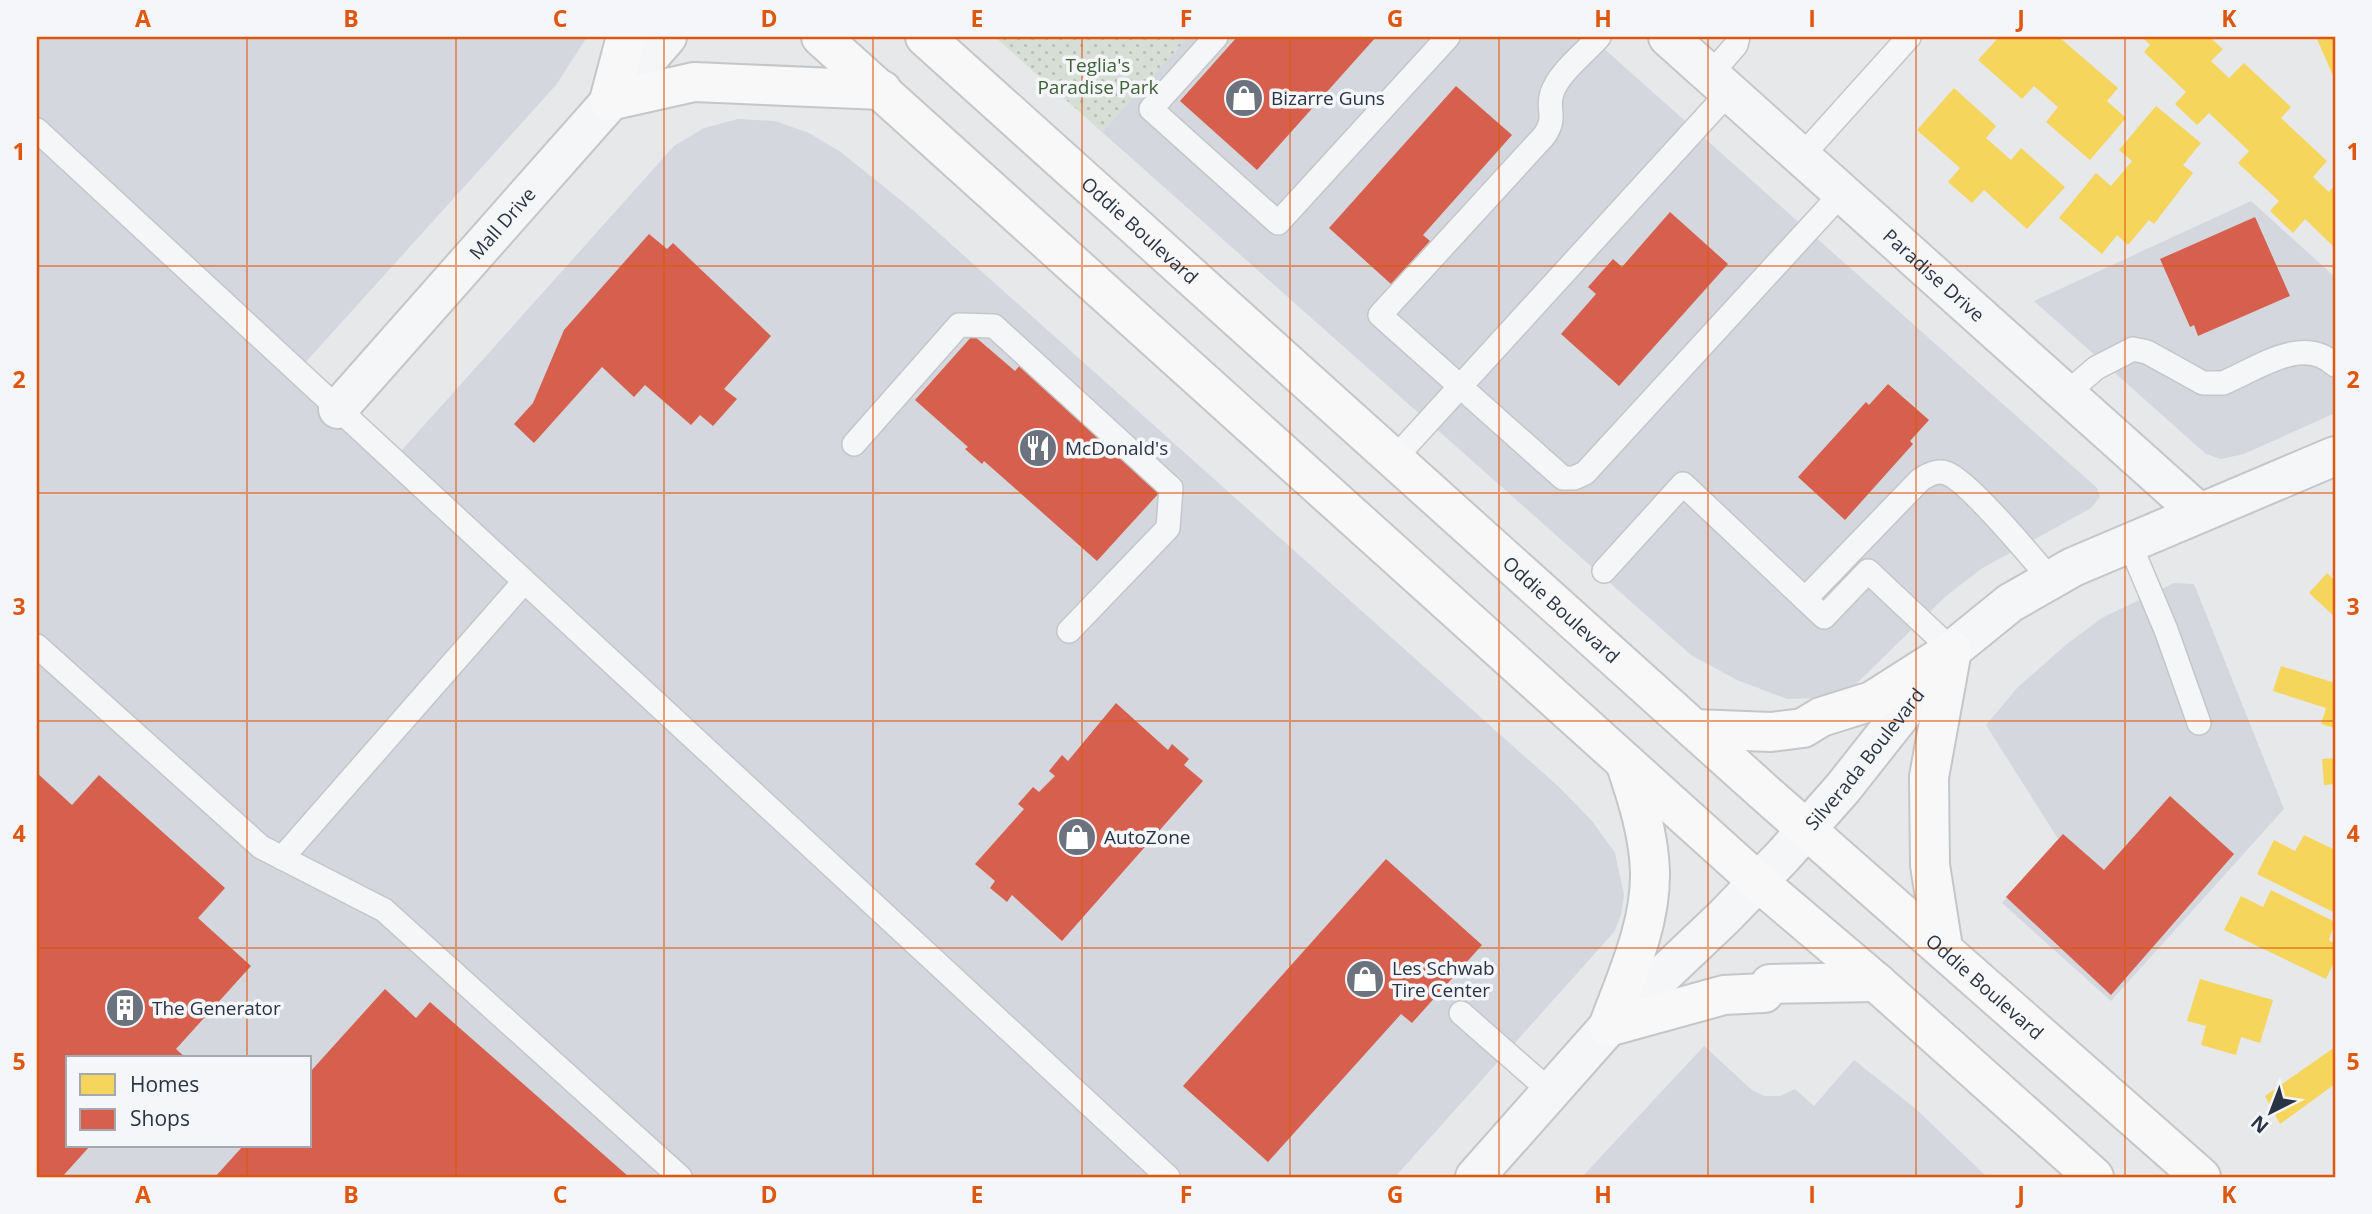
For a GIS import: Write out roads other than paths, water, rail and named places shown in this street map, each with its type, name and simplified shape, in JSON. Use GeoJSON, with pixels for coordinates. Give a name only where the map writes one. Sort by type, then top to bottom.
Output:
{"type":"FeatureCollection","features":[{"type":"Feature","properties":{"kind":"main road"},"geometry":{"type":"LineString","coordinates":[[626,37],[609,101],[694,82],[882,90]]}},
{"type":"Feature","properties":{"kind":"main road"},"geometry":{"type":"LineString","coordinates":[[821,37],[1758,881],[1876,982],[2094,1177]]}},
{"type":"Feature","properties":{"kind":"main road","name":"Oddie Boulevard"},"geometry":{"type":"LineString","coordinates":[[925,37],[1694,729],[2201,1177]]}},
{"type":"Feature","properties":{"kind":"main road"},"geometry":{"type":"LineString","coordinates":[[1694,729],[1771,732],[1803,728],[1821,717],[1872,701],[1952,650]]}},
{"type":"Feature","properties":{"kind":"main road"},"geometry":{"type":"LineString","coordinates":[[1943,948],[1930,865],[1928,777],[1952,650]]}},
{"type":"Feature","properties":{"kind":"main road"},"geometry":{"type":"LineString","coordinates":[[1608,1027],[1639,941],[1648,898],[1650,870],[1639,804],[1624,760]]}},
{"type":"Feature","properties":{"kind":"main road"},"geometry":{"type":"LineString","coordinates":[[1608,1027],[1724,995],[1764,993],[1770,984],[1876,982]]}},
{"type":"Feature","properties":{"kind":"street","name":"Mall Drive"},"geometry":{"type":"LineString","coordinates":[[338,409],[667,37]]}},
{"type":"Feature","properties":{"kind":"street","name":"Paradise Drive"},"geometry":{"type":"LineString","coordinates":[[1668,37],[2199,512]]}},
{"type":"Feature","properties":{"kind":"street","name":"Silverada Boulevard"},"geometry":{"type":"LineString","coordinates":[[1475,1177],[1608,1027],[1724,917],[1807,829],[1843,788],[1952,650],[2010,603],[2051,580],[2129,542],[2335,456]]}},
{"type":"Feature","properties":{"kind":"lane"},"geometry":{"type":"LineString","coordinates":[[1216,37],[1151,109],[1278,223],[1448,37]]}},
{"type":"Feature","properties":{"kind":"lane"},"geometry":{"type":"LineString","coordinates":[[1599,37],[1556,84],[1550,97],[1552,124],[1544,136],[1380,315],[1563,478],[1574,478],[1585,473],[1842,193]]}},
{"type":"Feature","properties":{"kind":"lane"},"geometry":{"type":"LineString","coordinates":[[1394,459],[1719,84],[1737,41],[1757,37]]}},
{"type":"Feature","properties":{"kind":"lane"},"geometry":{"type":"LineString","coordinates":[[1801,157],[1909,37]]}},
{"type":"Feature","properties":{"kind":"lane"},"geometry":{"type":"LineString","coordinates":[[37,130],[1168,1177]]}},
{"type":"Feature","properties":{"kind":"lane"},"geometry":{"type":"LineString","coordinates":[[854,444],[959,325],[994,326],[1171,488],[1168,528],[1069,631]]}},
{"type":"Feature","properties":{"kind":"lane"},"geometry":{"type":"LineString","coordinates":[[2066,394],[2096,368],[2133,349],[2147,352],[2203,383],[2212,384],[2223,383],[2299,351],[2318,352],[2335,365]]}},
{"type":"Feature","properties":{"kind":"lane"},"geometry":{"type":"LineString","coordinates":[[1805,599],[1920,480],[1935,472],[1947,473],[1970,493],[2014,536],[2051,580]]}},
{"type":"Feature","properties":{"kind":"lane"},"geometry":{"type":"LineString","coordinates":[[1604,571],[1683,484],[1824,617],[1868,571],[1952,650]]}},
{"type":"Feature","properties":{"kind":"lane"},"geometry":{"type":"LineString","coordinates":[[2129,542],[2166,630],[2199,723]]}},
{"type":"Feature","properties":{"kind":"lane"},"geometry":{"type":"LineString","coordinates":[[282,858],[524,582]]}},
{"type":"Feature","properties":{"kind":"lane"},"geometry":{"type":"LineString","coordinates":[[37,646],[261,848],[384,910],[680,1177]]}},
{"type":"Feature","properties":{"kind":"lane"},"geometry":{"type":"LineString","coordinates":[[1461,1013],[1551,1092]]}},
{"type":"Feature","properties":{"kind":"place","name":"Bizarre Guns"},"geometry":{"type":"Point","coordinates":[1244,98]}},
{"type":"Feature","properties":{"kind":"place","name":"McDonald's"},"geometry":{"type":"Point","coordinates":[1038,448]}},
{"type":"Feature","properties":{"kind":"place","name":"AutoZone"},"geometry":{"type":"Point","coordinates":[1077,837]}},
{"type":"Feature","properties":{"kind":"place","name":"Les Schwab Tire Center"},"geometry":{"type":"Point","coordinates":[1365,979]}},
{"type":"Feature","properties":{"kind":"place","name":"The Generator"},"geometry":{"type":"Point","coordinates":[125,1008]}},
{"type":"Feature","properties":{"kind":"park label","name":"Teglia's Paradise Park"},"geometry":{"type":"Point","coordinates":[1098,76]}}]}
